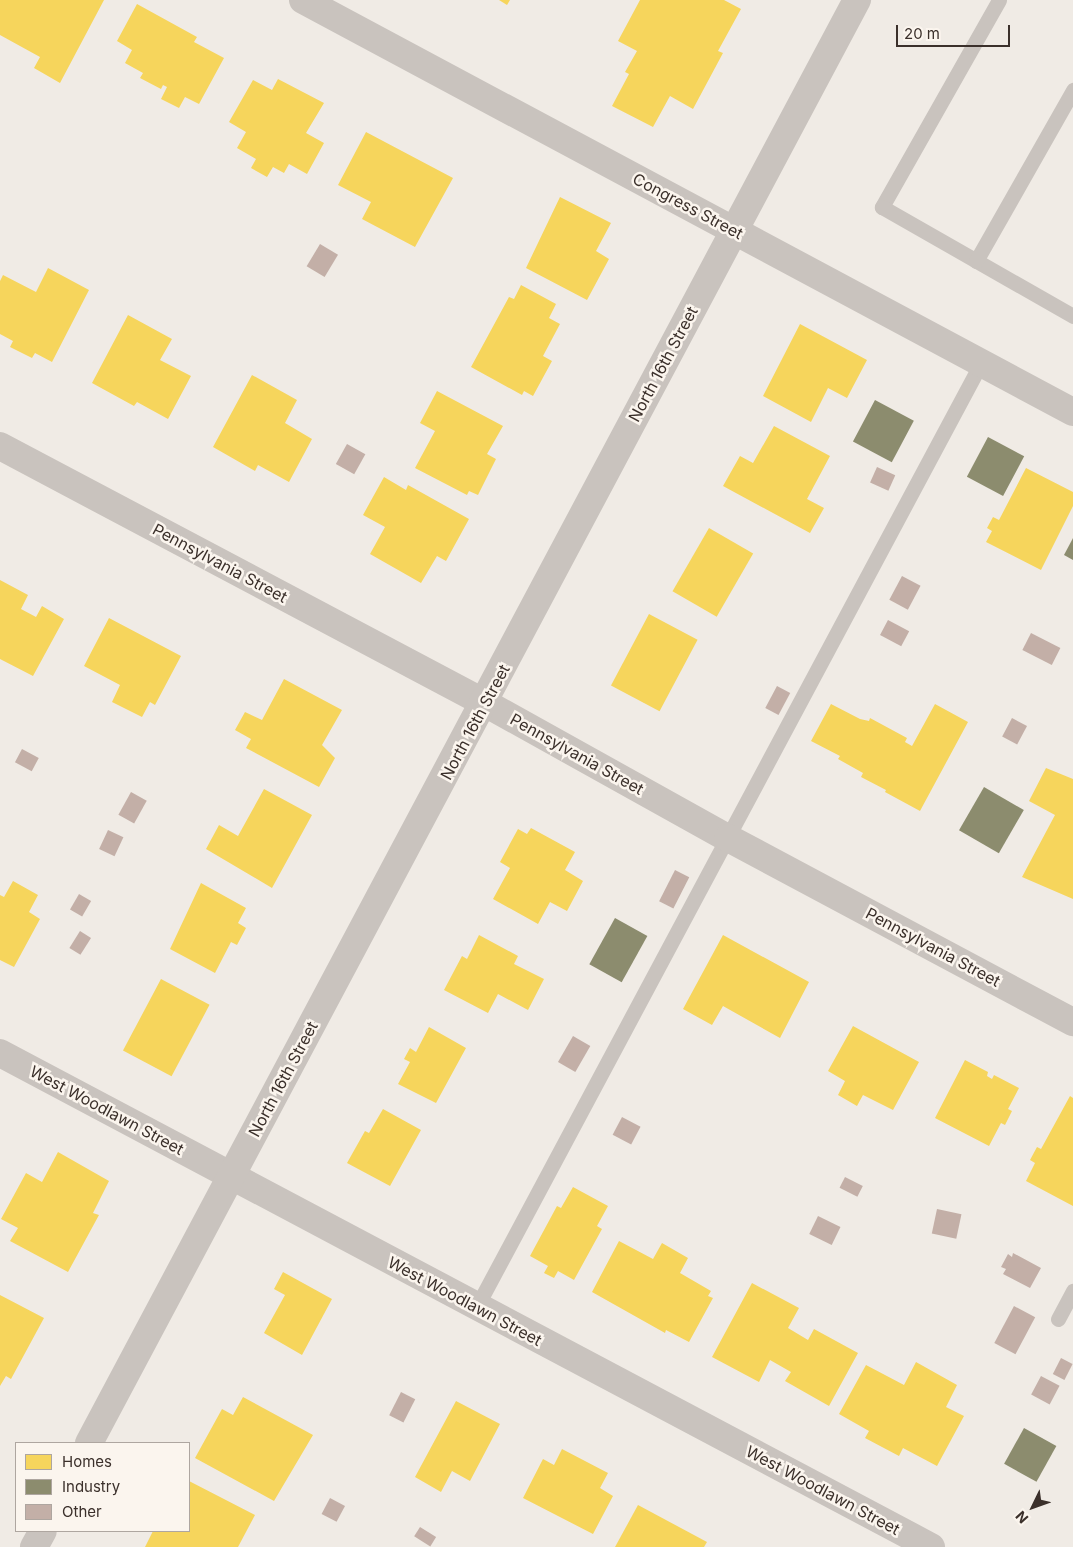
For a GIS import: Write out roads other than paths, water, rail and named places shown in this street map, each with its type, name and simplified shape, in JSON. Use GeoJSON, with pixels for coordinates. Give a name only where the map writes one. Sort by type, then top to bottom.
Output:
{"type":"FeatureCollection","features":[{"type":"Feature","properties":{"kind":"street","name":"Congress Street"},"geometry":{"type":"LineString","coordinates":[[302,0],[1073,412]]}},
{"type":"Feature","properties":{"kind":"street","name":"North 16th Street"},"geometry":{"type":"LineString","coordinates":[[90,1442],[485,703],[733,230],[857,0]]}},
{"type":"Feature","properties":{"kind":"street","name":"Pennsylvania Street"},"geometry":{"type":"LineString","coordinates":[[0,446],[485,703],[728,838],[1073,1022]]}},
{"type":"Feature","properties":{"kind":"street","name":"West Woodlawn Street"},"geometry":{"type":"LineString","coordinates":[[0,1053],[476,1308],[931,1547]]}},
{"type":"Feature","properties":{"kind":"street"},"geometry":{"type":"LineString","coordinates":[[34,1547],[42,1532]]}},
{"type":"Feature","properties":{"kind":"lane"},"geometry":{"type":"LineString","coordinates":[[999,0],[882,207],[1073,316]]}},
{"type":"Feature","properties":{"kind":"lane"},"geometry":{"type":"LineString","coordinates":[[976,261],[1073,90]]}},
{"type":"Feature","properties":{"kind":"lane"},"geometry":{"type":"LineString","coordinates":[[476,1308],[981,363]]}},
{"type":"Feature","properties":{"kind":"lane"},"geometry":{"type":"LineString","coordinates":[[1058,1319],[1073,1291]]}}]}
